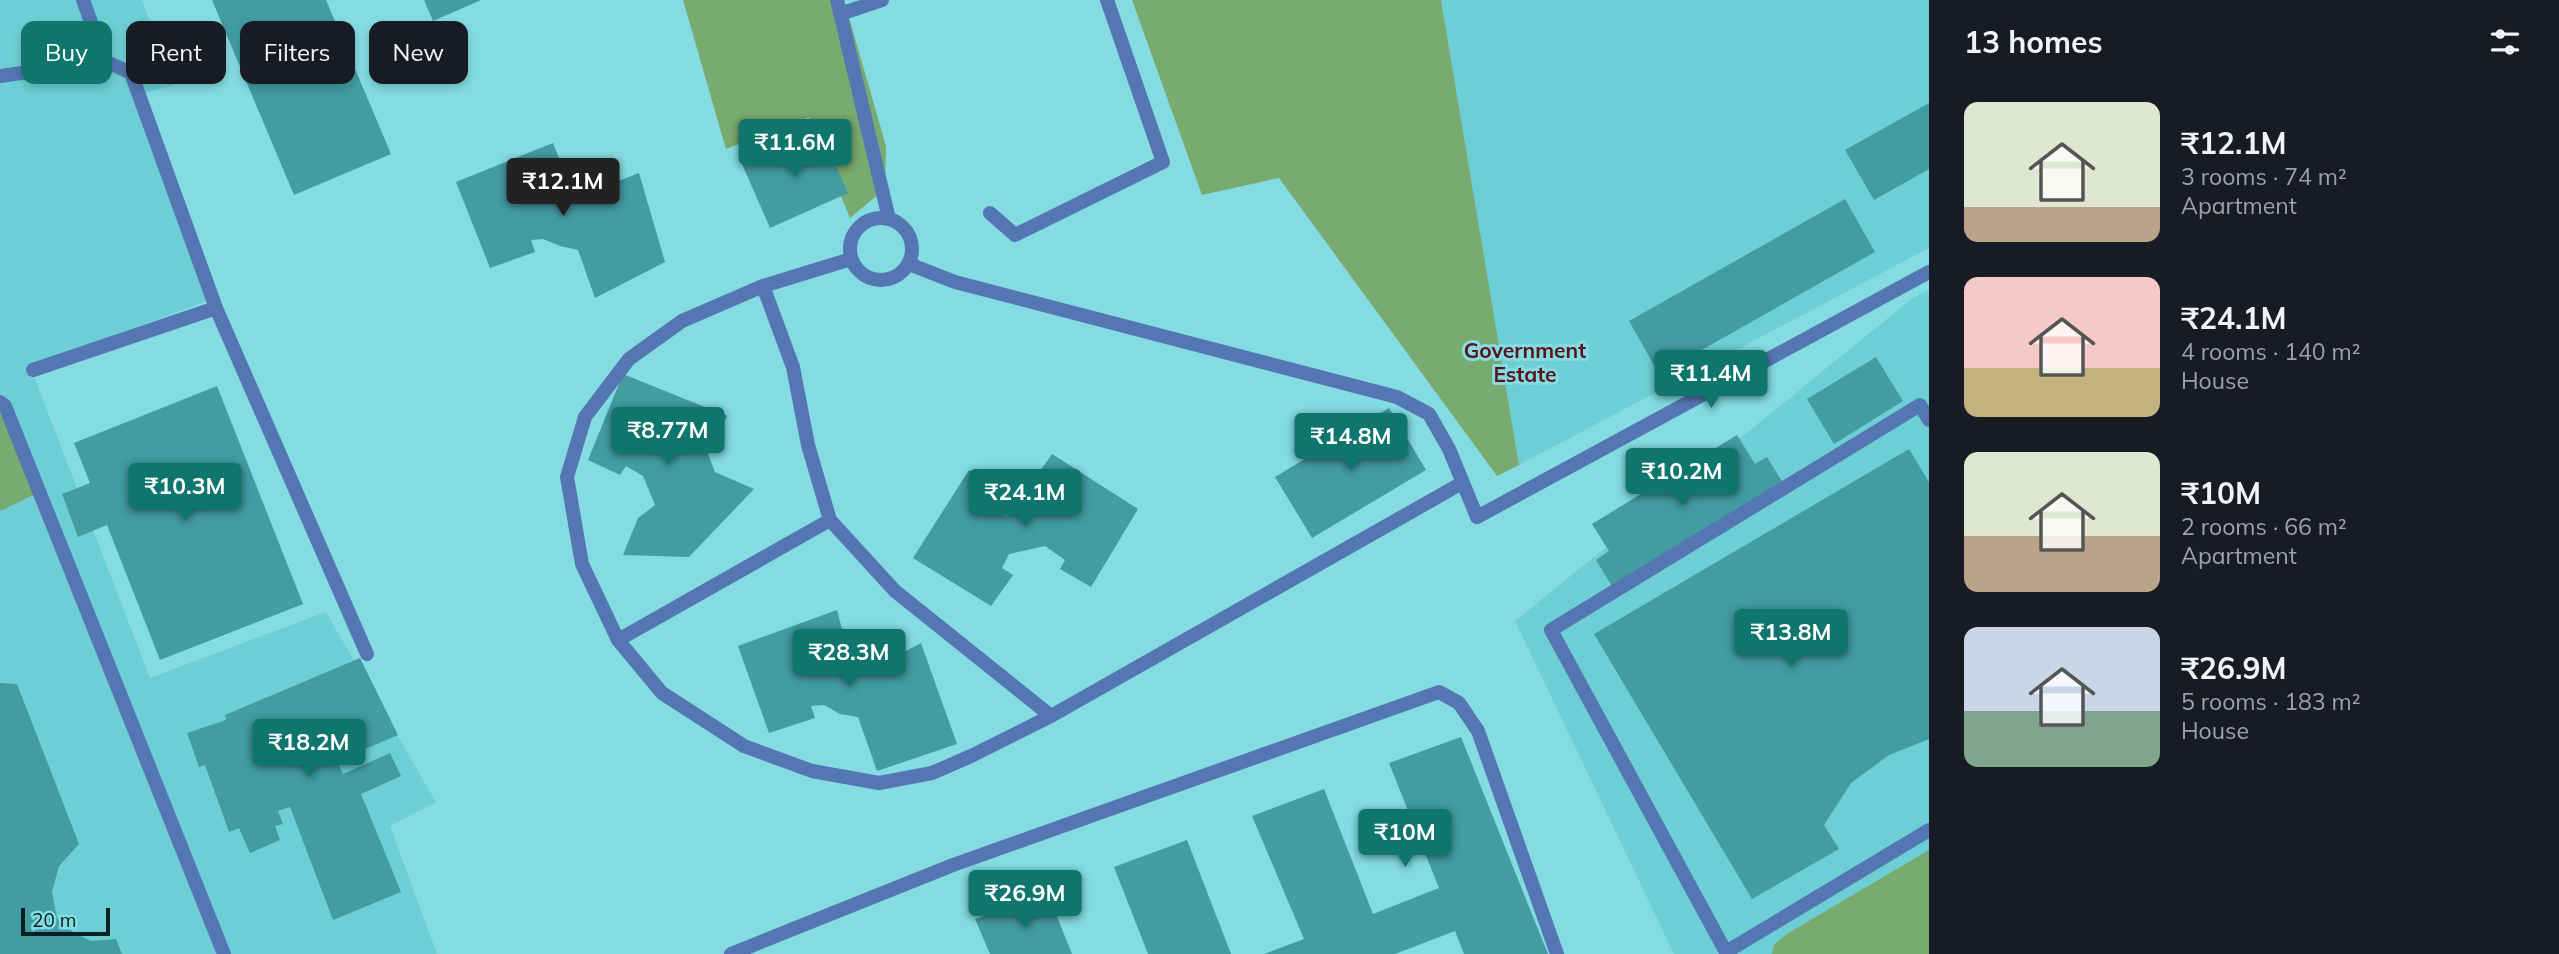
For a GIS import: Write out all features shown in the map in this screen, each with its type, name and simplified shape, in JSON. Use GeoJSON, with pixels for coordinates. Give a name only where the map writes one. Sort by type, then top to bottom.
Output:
{"type":"FeatureCollection","features":[{"type":"Feature","properties":{"kind":"street"},"geometry":{"type":"LineString","coordinates":[[83,0],[91,21]]}},
{"type":"Feature","properties":{"kind":"street"},"geometry":{"type":"LineString","coordinates":[[882,0],[839,7],[889,219]]}},
{"type":"Feature","properties":{"kind":"street"},"geometry":{"type":"LineString","coordinates":[[990,213],[1015,235],[1163,162],[1107,0]]}},
{"type":"Feature","properties":{"kind":"street"},"geometry":{"type":"LineString","coordinates":[[112,64],[131,73],[216,308],[367,654]]}},
{"type":"Feature","properties":{"kind":"street"},"geometry":{"type":"LineString","coordinates":[[0,76],[21,73]]}},
{"type":"Feature","properties":{"kind":"street"},"geometry":{"type":"LineString","coordinates":[[873,219],[889,219],[902,226],[912,244],[909,264],[893,278],[873,280],[855,268],[850,259],[849,249],[856,230],[873,219]]}},
{"type":"Feature","properties":{"kind":"street"},"geometry":{"type":"LineString","coordinates":[[850,259],[763,286],[682,321],[629,359],[585,417],[567,477],[582,564],[618,640],[662,693],[744,746],[811,771],[879,783],[932,773],[971,756],[1051,716],[1462,483]]}},
{"type":"Feature","properties":{"kind":"street"},"geometry":{"type":"LineString","coordinates":[[909,264],[954,282],[1397,397],[1429,414],[1449,449],[1477,517],[1929,271]]}},
{"type":"Feature","properties":{"kind":"street"},"geometry":{"type":"LineString","coordinates":[[763,286],[793,367],[808,445],[830,520],[895,591],[1051,716]]}},
{"type":"Feature","properties":{"kind":"street"},"geometry":{"type":"LineString","coordinates":[[33,370],[216,308]]}},
{"type":"Feature","properties":{"kind":"street"},"geometry":{"type":"LineString","coordinates":[[0,402],[5,406],[224,954]]}},
{"type":"Feature","properties":{"kind":"street"},"geometry":{"type":"LineString","coordinates":[[1929,420],[1920,405],[1551,630],[1726,953],[1929,830]]}},
{"type":"Feature","properties":{"kind":"street"},"geometry":{"type":"LineString","coordinates":[[618,640],[830,520]]}},
{"type":"Feature","properties":{"kind":"street"},"geometry":{"type":"LineString","coordinates":[[732,954],[954,865],[1439,692],[1459,703],[1478,732],[1557,954]]}},
{"type":"Feature","properties":{"kind":"shaded area"},"geometry":{"type":"Polygon","coordinates":[[[0,0],[142,0],[150,21],[126,21],[126,84],[174,85],[137,95],[207,301],[30,366],[150,678],[326,612],[436,802],[390,826],[437,954],[0,954],[0,0]]]}},
{"type":"Feature","properties":{"kind":"shaded area"},"geometry":{"type":"Polygon","coordinates":[[[1441,0],[1929,0],[1929,248],[1519,465],[1441,0]]]}},
{"type":"Feature","properties":{"kind":"shaded area"},"geometry":{"type":"Polygon","coordinates":[[[1929,290],[1929,954],[1674,954],[1515,621],[1914,297],[1929,290]]]}},
{"type":"Feature","properties":{"kind":"green space"},"geometry":{"type":"Polygon","coordinates":[[[683,0],[844,0],[886,146],[885,189],[850,218],[809,117],[726,149],[683,0]]]}},
{"type":"Feature","properties":{"kind":"green space"},"geometry":{"type":"Polygon","coordinates":[[[1132,0],[1441,0],[1519,465],[1497,476],[1279,178],[1202,195],[1132,0]]]}},
{"type":"Feature","properties":{"kind":"green space"},"geometry":{"type":"Polygon","coordinates":[[[0,413],[42,491],[0,511],[0,413]]]}},
{"type":"Feature","properties":{"kind":"green space"},"geometry":{"type":"Polygon","coordinates":[[[1929,850],[1929,954],[1772,954],[1774,945],[1785,935],[1929,850]]]}},
{"type":"Feature","properties":{"kind":"building"},"geometry":{"type":"Polygon","coordinates":[[[212,0],[326,0],[335,21],[240,21],[240,67],[226,33],[226,21],[221,21],[212,0]]]}},
{"type":"Feature","properties":{"kind":"building"},"geometry":{"type":"Polygon","coordinates":[[[424,0],[481,0],[433,21],[424,0]]]}},
{"type":"Feature","properties":{"kind":"building"},"geometry":{"type":"Polygon","coordinates":[[[355,69],[391,154],[294,195],[247,84],[355,84],[355,69]]]}},
{"type":"Feature","properties":{"kind":"building"},"geometry":{"type":"Polygon","coordinates":[[[1929,103],[1929,169],[1874,200],[1845,150],[1929,103]]]}},
{"type":"Feature","properties":{"kind":"building"},"geometry":{"type":"Polygon","coordinates":[[[820,130],[848,193],[770,228],[742,164],[820,130]]]}},
{"type":"Feature","properties":{"kind":"building"},"geometry":{"type":"Polygon","coordinates":[[[553,143],[575,198],[639,173],[665,262],[595,298],[578,250],[543,239],[531,240],[535,252],[490,268],[456,182],[553,143]]]}},
{"type":"Feature","properties":{"kind":"building"},"geometry":{"type":"Polygon","coordinates":[[[1845,199],[1875,252],[1659,374],[1629,321],[1845,199]]]}},
{"type":"Feature","properties":{"kind":"building"},"geometry":{"type":"Polygon","coordinates":[[[1876,357],[1903,401],[1834,444],[1807,399],[1876,357]]]}},
{"type":"Feature","properties":{"kind":"building"},"geometry":{"type":"Polygon","coordinates":[[[623,374],[727,416],[708,454],[715,472],[754,489],[689,557],[623,555],[638,518],[655,505],[643,476],[626,466],[620,475],[588,460],[623,374]]]}},
{"type":"Feature","properties":{"kind":"building"},"geometry":{"type":"Polygon","coordinates":[[[217,386],[303,604],[160,660],[107,525],[78,537],[62,494],[90,483],[74,443],[217,386]]]}},
{"type":"Feature","properties":{"kind":"building"},"geometry":{"type":"Polygon","coordinates":[[[1389,408],[1426,470],[1312,538],[1275,477],[1389,408]]]}},
{"type":"Feature","properties":{"kind":"building"},"geometry":{"type":"Polygon","coordinates":[[[1737,435],[1755,464],[1767,457],[1783,483],[1612,586],[1596,560],[1609,551],[1592,524],[1737,435]]]}},
{"type":"Feature","properties":{"kind":"building"},"geometry":{"type":"Polygon","coordinates":[[[1909,449],[1929,482],[1929,739],[1889,755],[1851,783],[1824,825],[1839,849],[1752,899],[1594,634],[1909,449]]]}},
{"type":"Feature","properties":{"kind":"building"},"geometry":{"type":"Polygon","coordinates":[[[1052,454],[1138,509],[1091,587],[1060,569],[1065,560],[1045,546],[1009,554],[1002,568],[1013,575],[991,606],[913,558],[969,470],[1010,497],[1002,513],[1006,516],[1040,504],[1025,493],[1052,454]]]}},
{"type":"Feature","properties":{"kind":"building"},"geometry":{"type":"Polygon","coordinates":[[[837,610],[848,653],[878,666],[921,643],[957,744],[877,771],[858,717],[840,714],[824,705],[811,706],[815,718],[769,733],[738,646],[837,610]]]}},
{"type":"Feature","properties":{"kind":"building"},"geometry":{"type":"Polygon","coordinates":[[[360,658],[398,735],[337,761],[343,774],[390,753],[401,776],[361,794],[401,892],[333,920],[290,807],[278,811],[283,824],[275,826],[280,840],[250,853],[239,828],[229,832],[205,765],[199,767],[187,733],[226,720],[225,715],[360,658]]]}},
{"type":"Feature","properties":{"kind":"building"},"geometry":{"type":"Polygon","coordinates":[[[0,683],[17,684],[79,844],[59,866],[52,892],[57,918],[74,933],[91,941],[116,939],[122,954],[0,954],[0,683]]]}},
{"type":"Feature","properties":{"kind":"building"},"geometry":{"type":"Polygon","coordinates":[[[1461,737],[1548,954],[1464,954],[1455,931],[1395,954],[1264,954],[1304,939],[1252,816],[1324,789],[1373,914],[1439,888],[1389,763],[1461,737]]]}},
{"type":"Feature","properties":{"kind":"building"},"geometry":{"type":"Polygon","coordinates":[[[1187,840],[1231,954],[1148,954],[1114,867],[1187,840]]]}},
{"type":"Feature","properties":{"kind":"building"},"geometry":{"type":"Polygon","coordinates":[[[1048,894],[1072,954],[990,954],[975,919],[1048,894]]]}},
{"type":"Feature","properties":{"kind":"district","name":"Government Estate"},"geometry":{"type":"Point","coordinates":[1525,362]}}]}
